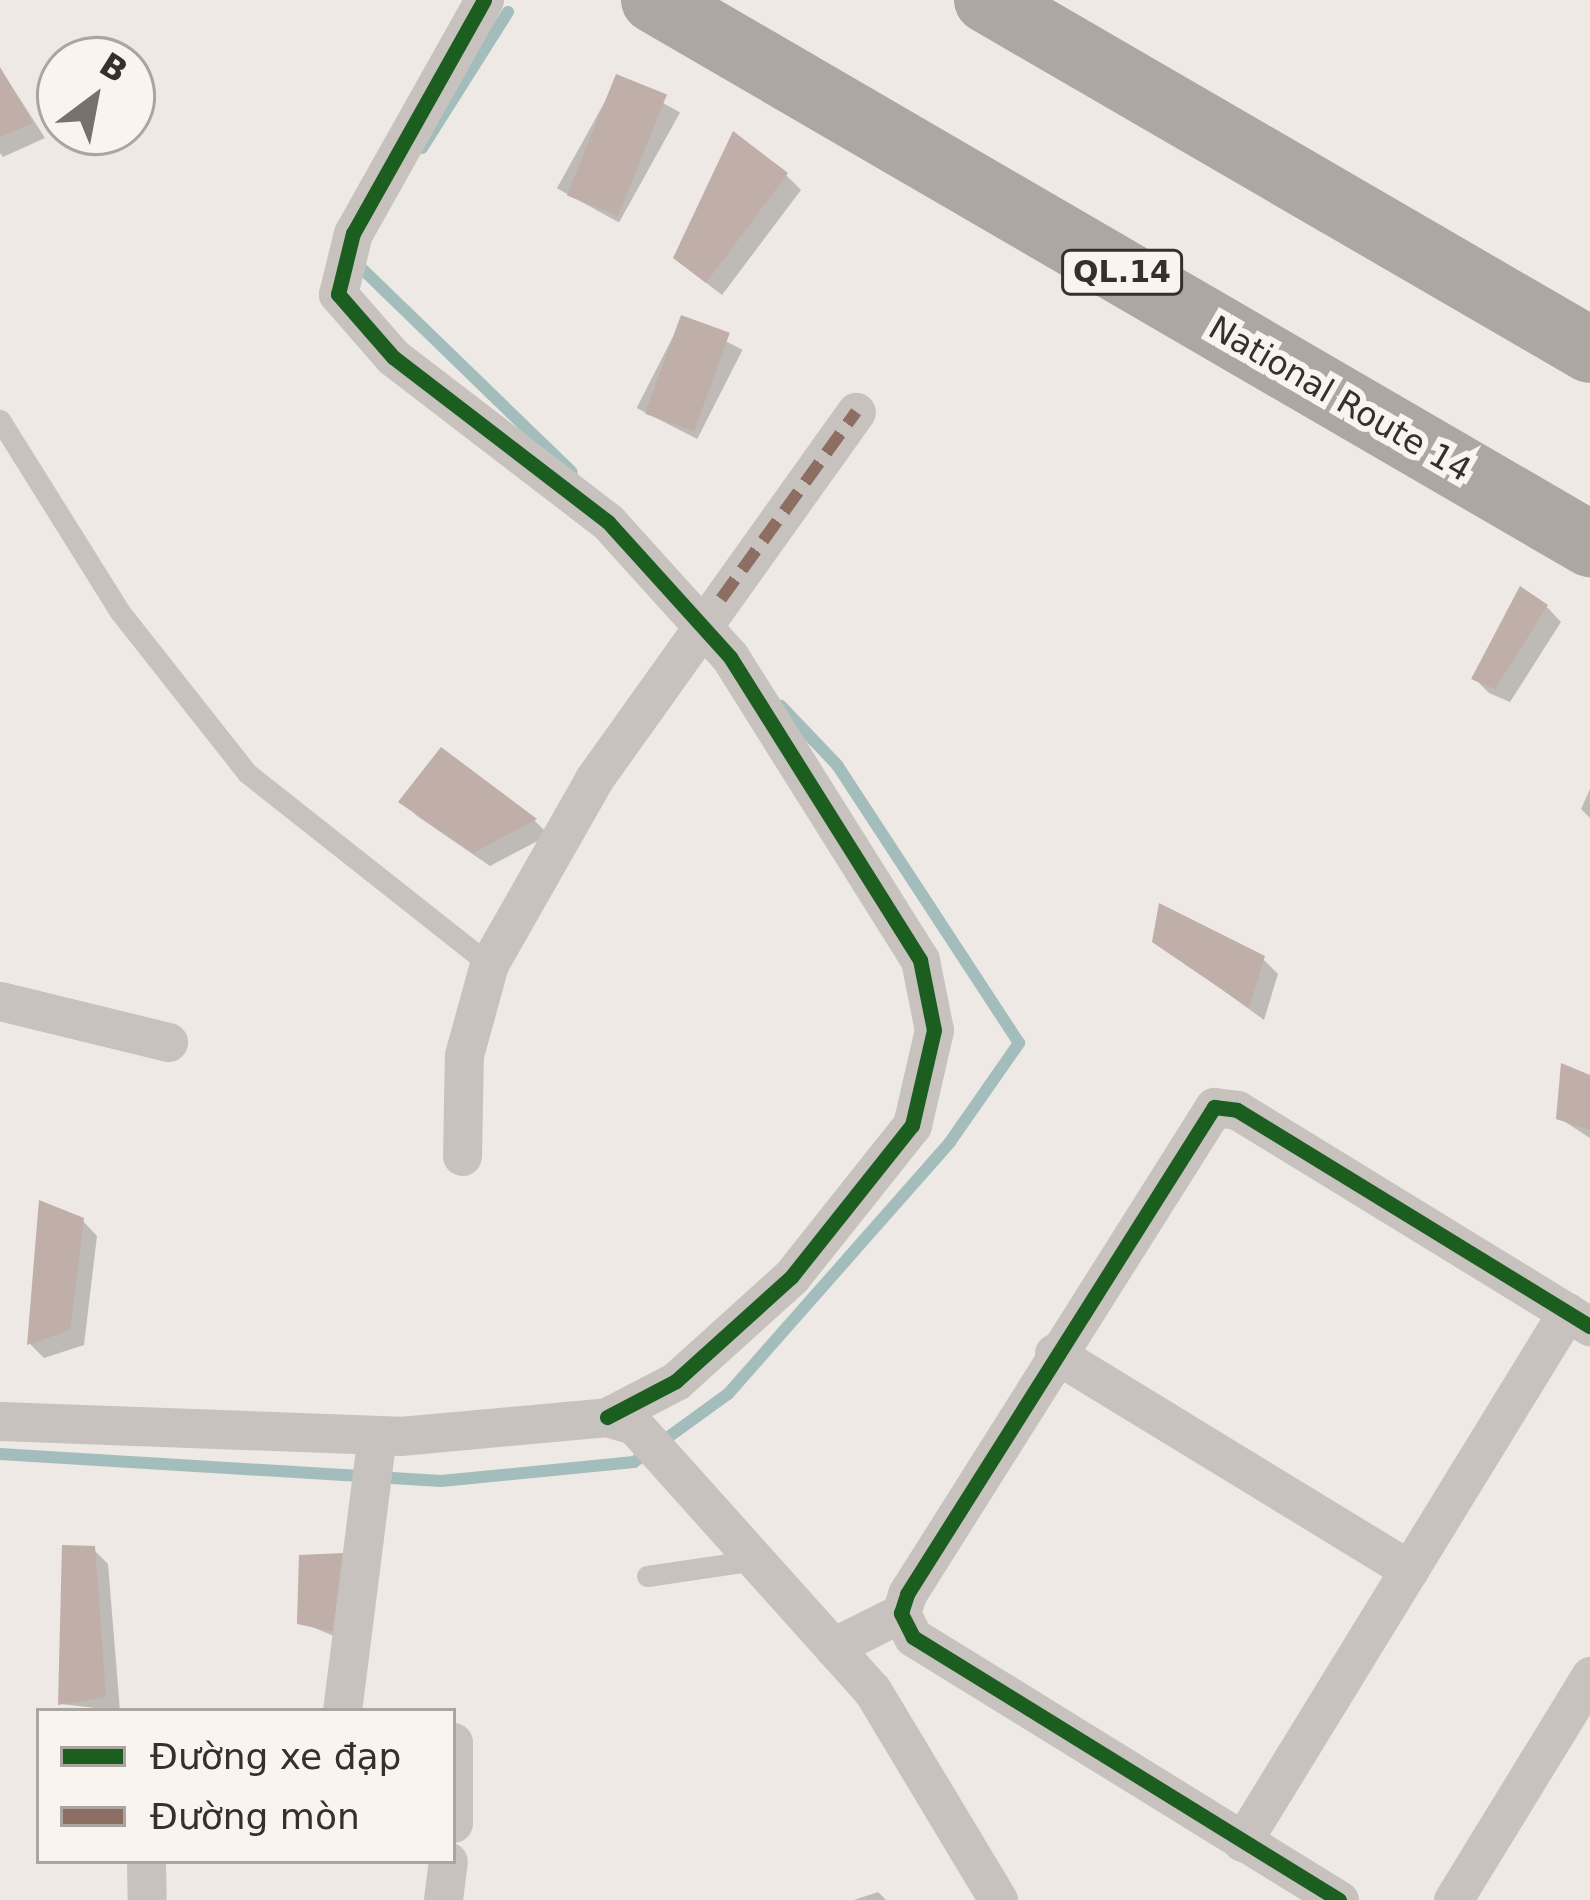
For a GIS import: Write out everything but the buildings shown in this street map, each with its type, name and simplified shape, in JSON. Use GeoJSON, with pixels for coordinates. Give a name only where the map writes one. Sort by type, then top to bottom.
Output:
{"type":"FeatureCollection","features":[{"type":"Feature","properties":{"kind":"highway","name":"National Route 14"},"geometry":{"type":"LineString","coordinates":[[654,0],[1590,544]]}},
{"type":"Feature","properties":{"kind":"highway"},"geometry":{"type":"LineString","coordinates":[[1009,5],[1590,350]]}},
{"type":"Feature","properties":{"kind":"street"},"geometry":{"type":"LineString","coordinates":[[0,1421],[378,1464],[607,1418],[676,1381],[791,1277],[912,1125],[933,1069],[920,960],[730,657],[709,614],[608,522],[393,357],[338,294],[353,233],[484,0]]}},
{"type":"Feature","properties":{"kind":"street"},"geometry":{"type":"LineString","coordinates":[[462,1156],[464,1055],[489,964],[557,838],[709,614],[856,412]]}},
{"type":"Feature","properties":{"kind":"street"},"geometry":{"type":"LineString","coordinates":[[0,1001],[168,1042]]}},
{"type":"Feature","properties":{"kind":"street"},"geometry":{"type":"LineString","coordinates":[[833,1646],[901,1613],[1054,1353],[1214,1107],[1238,1110],[1579,1319],[1409,1570],[1242,1842]]}},
{"type":"Feature","properties":{"kind":"street"},"geometry":{"type":"LineString","coordinates":[[1054,1353],[1409,1570]]}},
{"type":"Feature","properties":{"kind":"street"},"geometry":{"type":"LineString","coordinates":[[607,1418],[655,1447],[872,1690],[998,1900]]}},
{"type":"Feature","properties":{"kind":"street"},"geometry":{"type":"LineString","coordinates":[[342,1708],[378,1464]]}},
{"type":"Feature","properties":{"kind":"street"},"geometry":{"type":"LineString","coordinates":[[901,1613],[913,1637],[1340,1900]]}},
{"type":"Feature","properties":{"kind":"street"},"geometry":{"type":"LineString","coordinates":[[1453,1900],[1590,1676]]}},
{"type":"Feature","properties":{"kind":"street"},"geometry":{"type":"LineString","coordinates":[[146,1864],[147,1900]]}},
{"type":"Feature","properties":{"kind":"street"},"geometry":{"type":"LineString","coordinates":[[443,1900],[448,1864]]}},
{"type":"Feature","properties":{"kind":"lane"},"geometry":{"type":"LineString","coordinates":[[0,420],[120,612],[247,773],[489,964]]}},
{"type":"Feature","properties":{"kind":"lane"},"geometry":{"type":"LineString","coordinates":[[647,1576],[756,1560]]}},
{"type":"Feature","properties":{"kind":"waterway"},"geometry":{"type":"LineString","coordinates":[[422,148],[508,12]]}},
{"type":"Feature","properties":{"kind":"waterway"},"geometry":{"type":"LineString","coordinates":[[354,261],[572,472]]}},
{"type":"Feature","properties":{"kind":"waterway"},"geometry":{"type":"LineString","coordinates":[[0,1454],[441,1481],[634,1462],[728,1394],[950,1142],[1019,1043],[838,766],[781,706]]}},
{"type":"Feature","properties":{"kind":"marked path"},"geometry":{"type":"LineString","coordinates":[[721,599],[856,412]]}},
{"type":"Feature","properties":{"kind":"cycle path"},"geometry":{"type":"LineString","coordinates":[[484,0],[353,233],[338,294],[393,357],[608,522],[730,657],[920,960],[934,1030],[912,1125],[791,1277],[676,1381],[607,1417]]}},
{"type":"Feature","properties":{"kind":"cycle path"},"geometry":{"type":"LineString","coordinates":[[1339,1900],[913,1637],[901,1613],[907,1594],[1214,1107],[1237,1110],[1590,1326]]}}]}
